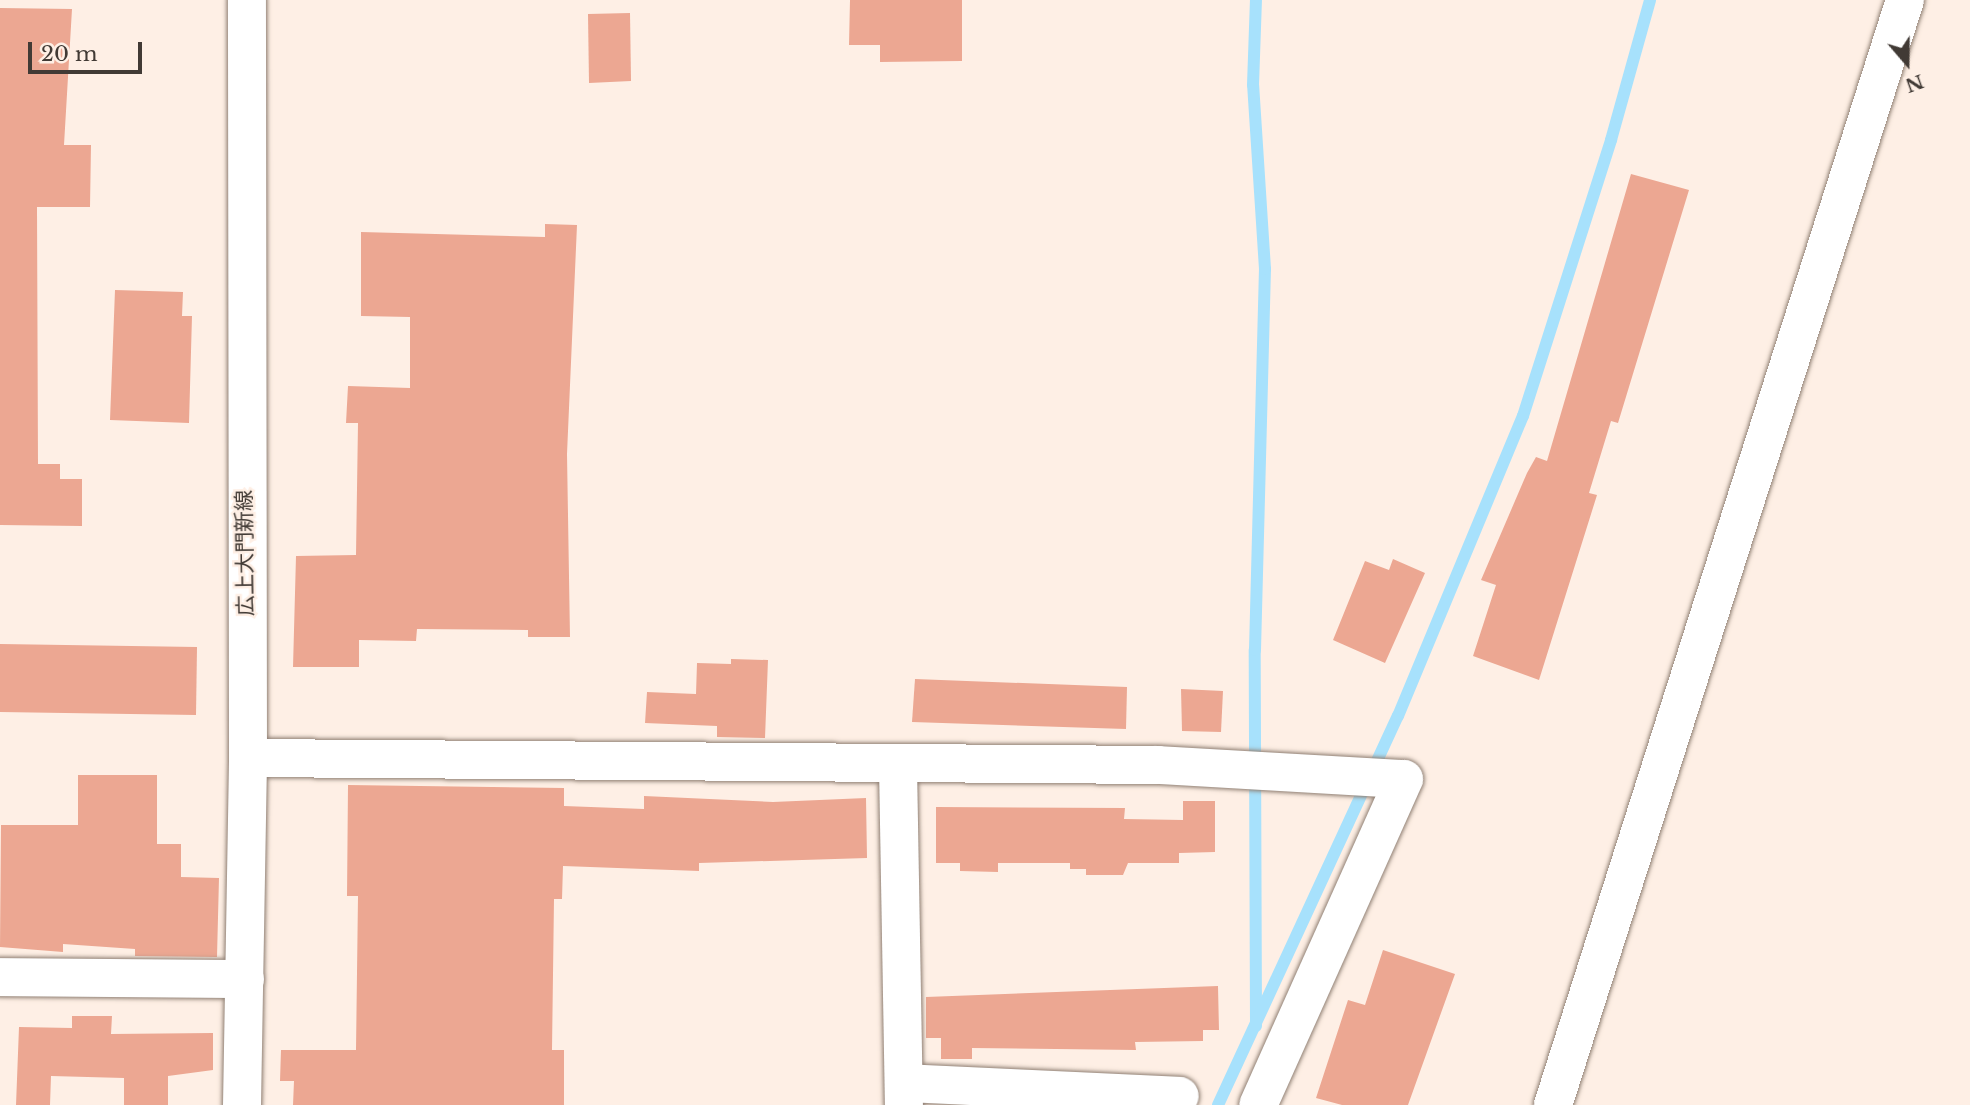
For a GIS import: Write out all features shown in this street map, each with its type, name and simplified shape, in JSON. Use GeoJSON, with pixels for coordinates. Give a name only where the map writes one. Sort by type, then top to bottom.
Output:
{"type":"FeatureCollection","features":[{"type":"Feature","properties":{"kind":"street","name":"広上大門新線"},"geometry":{"type":"LineString","coordinates":[[242,1105],[248,758],[247,0]]}},
{"type":"Feature","properties":{"kind":"street"},"geometry":{"type":"LineString","coordinates":[[1553,1105],[1905,0]]}},
{"type":"Feature","properties":{"kind":"street"},"geometry":{"type":"LineString","coordinates":[[248,758],[1253,769],[1404,779],[1258,1105]]}},
{"type":"Feature","properties":{"kind":"street"},"geometry":{"type":"LineString","coordinates":[[898,766],[904,1094],[1180,1096]]}},
{"type":"Feature","properties":{"kind":"street"},"geometry":{"type":"LineString","coordinates":[[0,977],[245,979]]}},
{"type":"Feature","properties":{"kind":"building"},"geometry":{"type":"Polygon","coordinates":[[[850,0],[962,0],[962,61],[880,62],[880,45],[849,45],[850,0]]]}},
{"type":"Feature","properties":{"kind":"building"},"geometry":{"type":"Polygon","coordinates":[[[0,8],[72,9],[64,145],[91,145],[90,207],[37,207],[38,464],[60,464],[60,479],[82,479],[82,526],[0,525],[0,8]]]}},
{"type":"Feature","properties":{"kind":"building"},"geometry":{"type":"Polygon","coordinates":[[[630,13],[631,81],[589,83],[588,14],[630,13]]]}},
{"type":"Feature","properties":{"kind":"building"},"geometry":{"type":"Polygon","coordinates":[[[1631,174],[1689,190],[1618,423],[1611,421],[1589,493],[1597,495],[1539,680],[1473,656],[1496,585],[1481,580],[1527,473],[1536,457],[1547,461],[1631,174]]]}},
{"type":"Feature","properties":{"kind":"building"},"geometry":{"type":"Polygon","coordinates":[[[545,224],[577,225],[567,454],[570,637],[528,637],[528,630],[417,629],[416,641],[359,640],[359,667],[293,667],[296,556],[356,555],[358,423],[346,423],[348,386],[410,388],[410,317],[361,316],[361,232],[545,237],[545,224]]]}},
{"type":"Feature","properties":{"kind":"building"},"geometry":{"type":"Polygon","coordinates":[[[115,290],[183,292],[182,316],[192,316],[189,423],[110,420],[115,290]]]}},
{"type":"Feature","properties":{"kind":"building"},"geometry":{"type":"Polygon","coordinates":[[[1393,559],[1425,573],[1385,663],[1333,640],[1365,561],[1389,570],[1393,559]]]}},
{"type":"Feature","properties":{"kind":"building"},"geometry":{"type":"Polygon","coordinates":[[[0,644],[197,647],[196,715],[0,712],[0,644]]]}},
{"type":"Feature","properties":{"kind":"building"},"geometry":{"type":"Polygon","coordinates":[[[731,659],[768,660],[765,738],[717,737],[717,726],[645,723],[647,692],[696,694],[697,663],[731,664],[731,659]]]}},
{"type":"Feature","properties":{"kind":"building"},"geometry":{"type":"Polygon","coordinates":[[[915,679],[1127,687],[1126,729],[912,722],[915,679]]]}},
{"type":"Feature","properties":{"kind":"building"},"geometry":{"type":"Polygon","coordinates":[[[1181,689],[1223,691],[1221,732],[1182,731],[1181,689]]]}},
{"type":"Feature","properties":{"kind":"building"},"geometry":{"type":"Polygon","coordinates":[[[78,775],[157,775],[157,844],[181,844],[181,877],[219,878],[217,957],[135,956],[135,949],[63,944],[63,952],[0,947],[1,825],[78,825],[78,775]]]}},
{"type":"Feature","properties":{"kind":"building"},"geometry":{"type":"Polygon","coordinates":[[[348,785],[564,788],[564,806],[644,809],[644,796],[773,802],[866,798],[867,858],[699,863],[699,871],[563,866],[562,899],[554,899],[552,1050],[564,1050],[564,1105],[293,1105],[294,1081],[280,1081],[281,1050],[356,1050],[358,896],[347,896],[348,785]]]}},
{"type":"Feature","properties":{"kind":"building"},"geometry":{"type":"Polygon","coordinates":[[[1183,801],[1215,801],[1215,852],[1179,853],[1179,863],[1128,863],[1123,875],[1086,875],[1086,869],[1070,869],[1070,863],[998,863],[998,872],[960,871],[960,863],[936,863],[936,807],[1125,808],[1124,819],[1183,820],[1183,801]]]}},
{"type":"Feature","properties":{"kind":"building"},"geometry":{"type":"Polygon","coordinates":[[[1383,950],[1455,974],[1408,1105],[1342,1105],[1316,1098],[1348,1000],[1365,1005],[1383,950]]]}},
{"type":"Feature","properties":{"kind":"building"},"geometry":{"type":"Polygon","coordinates":[[[1218,986],[1219,1030],[1203,1030],[1203,1041],[1135,1042],[1136,1050],[972,1048],[972,1059],[941,1059],[941,1038],[926,1038],[926,997],[1218,986]]]}},
{"type":"Feature","properties":{"kind":"building"},"geometry":{"type":"Polygon","coordinates":[[[72,1016],[112,1016],[111,1034],[213,1033],[213,1070],[168,1076],[168,1105],[124,1105],[124,1078],[51,1076],[50,1105],[16,1105],[19,1027],[72,1028],[72,1016]]]}},
{"type":"Feature","properties":{"kind":"waterway"},"geometry":{"type":"LineString","coordinates":[[1256,0],[1253,85],[1265,269],[1255,650],[1256,1026]]}},
{"type":"Feature","properties":{"kind":"waterway"},"geometry":{"type":"LineString","coordinates":[[1218,1105],[1398,716],[1523,416],[1611,140],[1650,0]]}}]}
